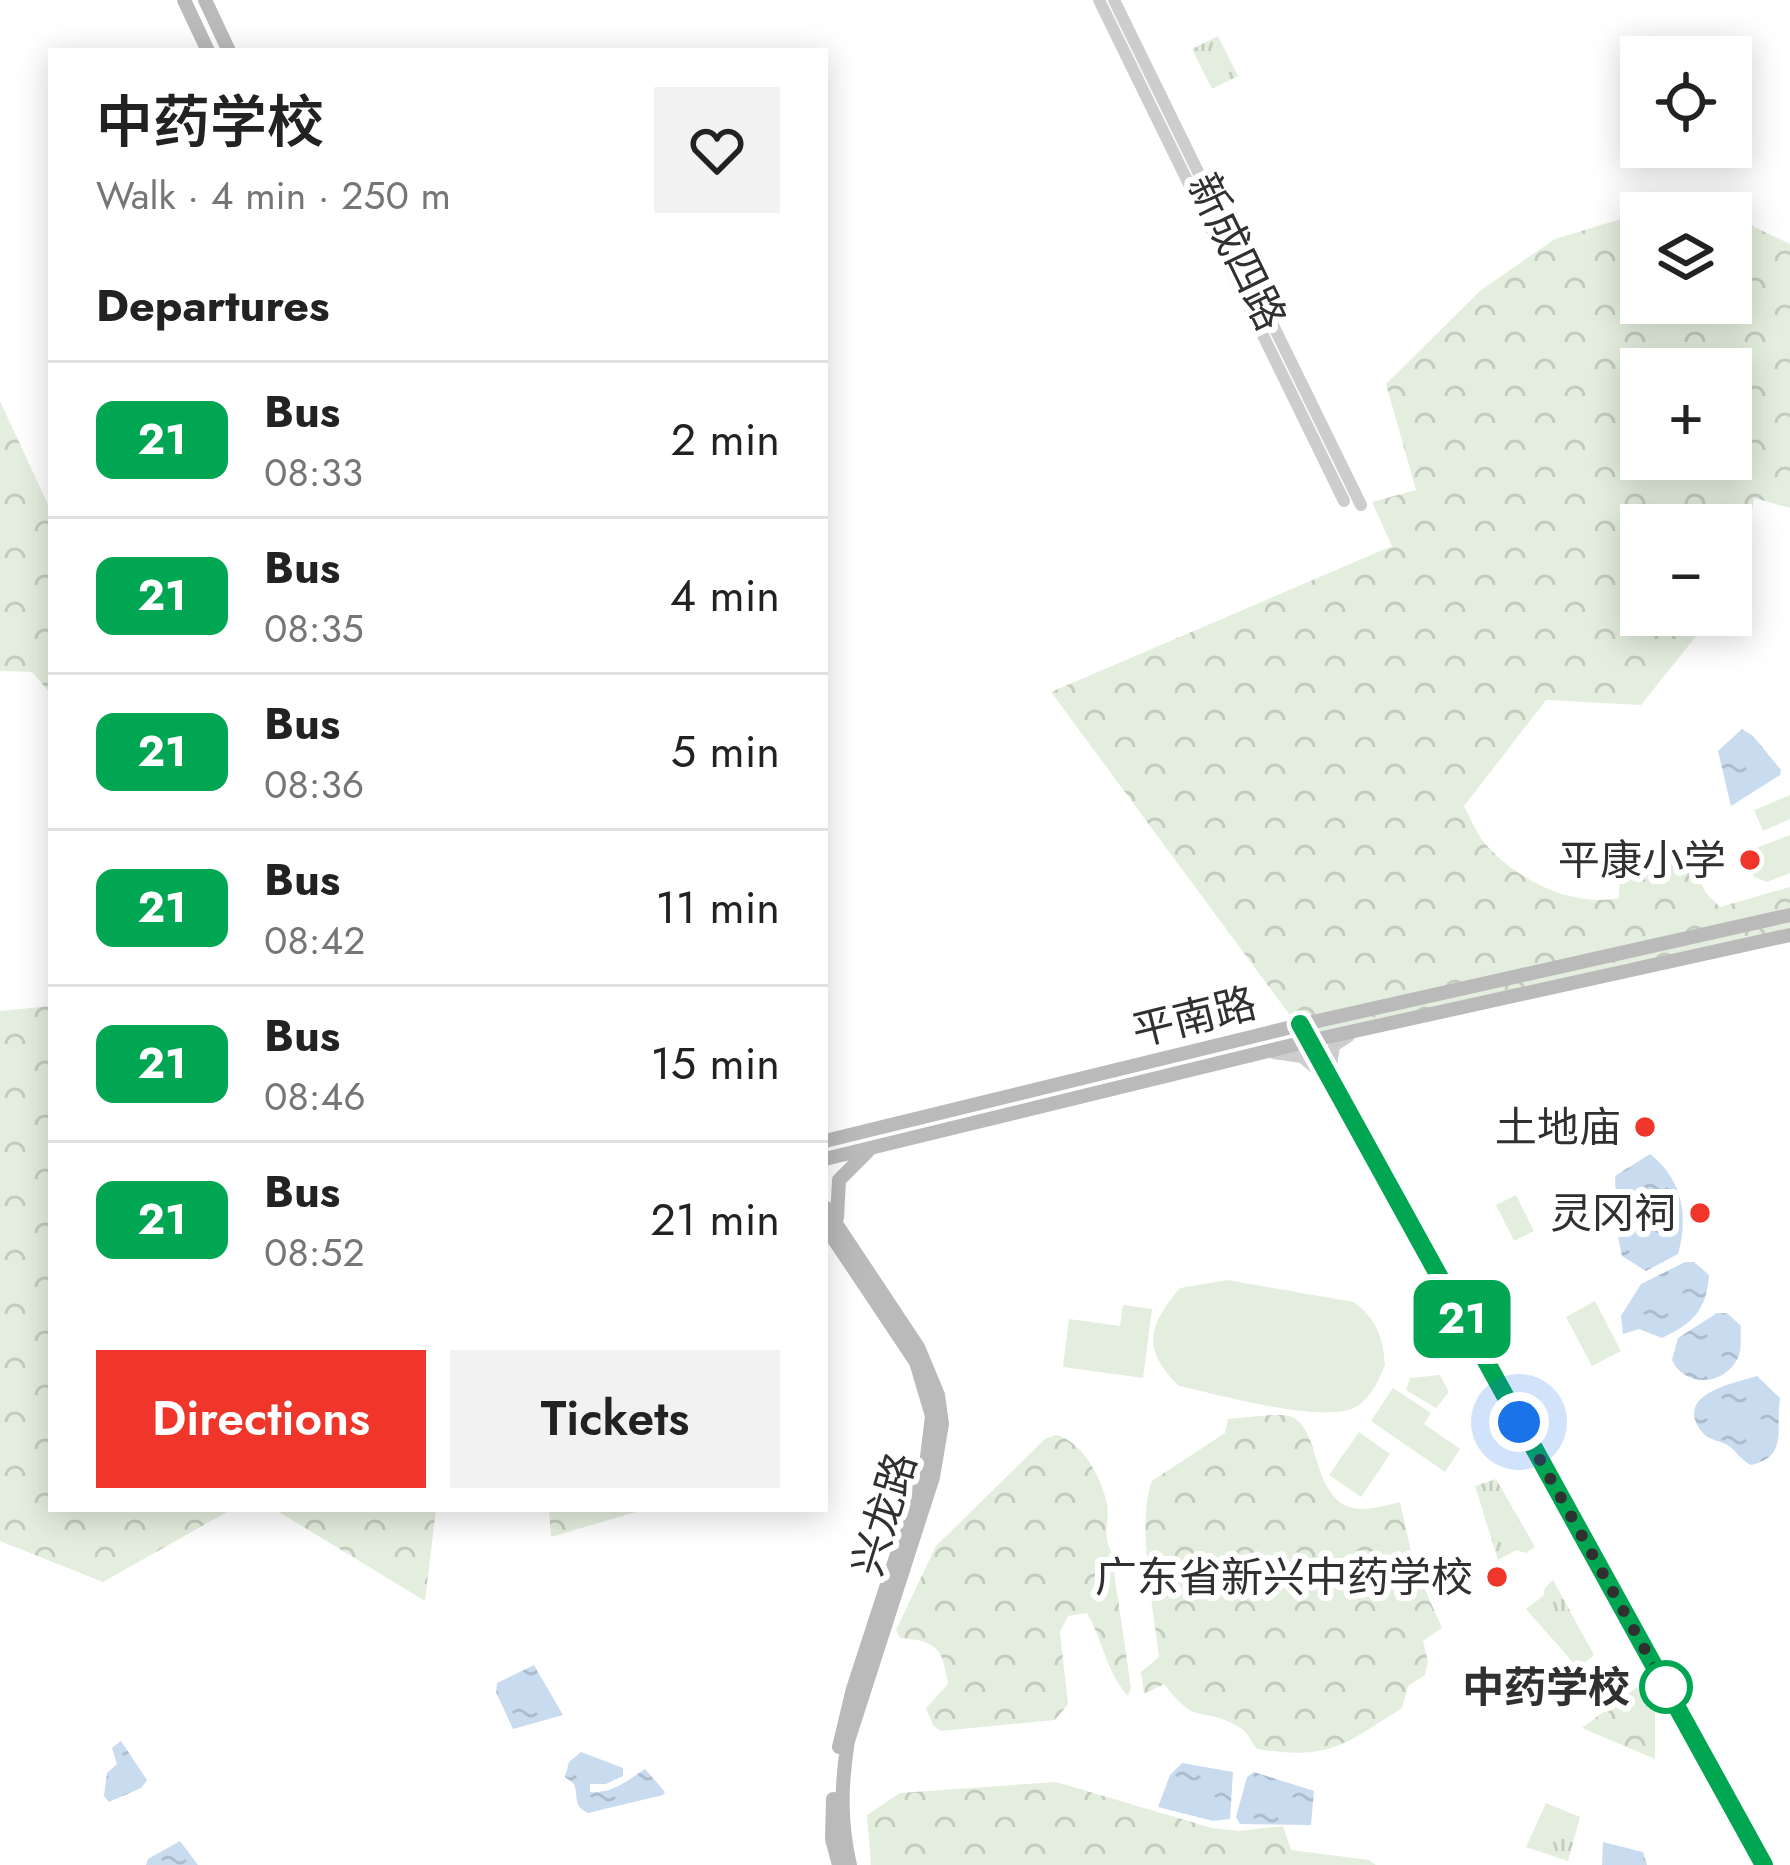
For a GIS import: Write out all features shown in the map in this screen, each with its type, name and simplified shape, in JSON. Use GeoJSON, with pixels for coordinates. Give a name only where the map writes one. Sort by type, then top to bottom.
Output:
{"type":"FeatureCollection","features":[{"type":"Feature","properties":{"kind":"main road"},"geometry":{"type":"LineString","coordinates":[[184,0],[207,48]]}},
{"type":"Feature","properties":{"kind":"main road"},"geometry":{"type":"LineString","coordinates":[[205,0],[228,48]]}},
{"type":"Feature","properties":{"kind":"main road","name":"平南路"},"geometry":{"type":"LineString","coordinates":[[828,1140],[1300,1024],[1790,915]]}},
{"type":"Feature","properties":{"kind":"main road","name":"平南路"},"geometry":{"type":"LineString","coordinates":[[828,1158],[1261,1052],[1790,935]]}},
{"type":"Feature","properties":{"kind":"main road"},"geometry":{"type":"LineString","coordinates":[[828,1130],[866,1132],[870,1149],[839,1180],[832,1228]]}},
{"type":"Feature","properties":{"kind":"main road","name":"兴龙路"},"geometry":{"type":"LineString","coordinates":[[832,1228],[916,1362],[932,1416],[926,1465],[843,1726],[834,1781],[832,1839],[839,1865]]}},
{"type":"Feature","properties":{"kind":"main road","name":"兴龙路"},"geometry":{"type":"LineString","coordinates":[[832,1228],[931,1371],[942,1424],[933,1477],[848,1741],[842,1833],[850,1865]]}},
{"type":"Feature","properties":{"kind":"street","name":"新成四路"},"geometry":{"type":"LineString","coordinates":[[1099,0],[1344,501]]}},
{"type":"Feature","properties":{"kind":"street","name":"新成四路"},"geometry":{"type":"LineString","coordinates":[[1114,0],[1361,505]]}},
{"type":"Feature","properties":{"kind":"street"},"geometry":{"type":"LineString","coordinates":[[1300,1024],[1764,1865]]}},
{"type":"Feature","properties":{"kind":"street"},"geometry":{"type":"LineString","coordinates":[[1333,1085],[1329,1070],[1334,1046],[1363,1029]]}},
{"type":"Feature","properties":{"kind":"street"},"geometry":{"type":"LineString","coordinates":[[1261,1052],[1302,1057],[1333,1085]]}},
{"type":"Feature","properties":{"kind":"green space"},"geometry":{"type":"Polygon","coordinates":[[[1218,36],[1238,76],[1212,89],[1192,49],[1218,36]]]}},
{"type":"Feature","properties":{"kind":"green space"},"geometry":{"type":"Polygon","coordinates":[[[1620,219],[1620,324],[1752,324],[1752,226],[1790,244],[1790,508],[1754,498],[1752,511],[1752,504],[1620,504],[1620,636],[1696,636],[1641,705],[1546,700],[1464,806],[1479,836],[1495,854],[1544,887],[1582,898],[1619,898],[1620,874],[1668,854],[1697,875],[1720,907],[1790,887],[1790,935],[1309,1041],[1051,692],[1392,546],[1372,502],[1416,490],[1386,384],[1481,290],[1555,239],[1620,219]]]}},
{"type":"Feature","properties":{"kind":"green space"},"geometry":{"type":"Polygon","coordinates":[[[0,401],[48,505],[48,691],[32,672],[0,671],[0,401]]]}},
{"type":"Feature","properties":{"kind":"green space"},"geometry":{"type":"Polygon","coordinates":[[[1790,795],[1790,819],[1763,831],[1754,810],[1790,795]]]}},
{"type":"Feature","properties":{"kind":"green space"},"geometry":{"type":"Polygon","coordinates":[[[1790,835],[1790,873],[1767,882],[1754,877],[1747,862],[1751,850],[1790,835]]]}},
{"type":"Feature","properties":{"kind":"green space"},"geometry":{"type":"Polygon","coordinates":[[[48,1006],[48,1512],[227,1512],[103,1582],[0,1541],[0,1011],[48,1006]]]}},
{"type":"Feature","properties":{"kind":"green space"},"geometry":{"type":"Polygon","coordinates":[[[1516,1195],[1534,1231],[1514,1241],[1496,1205],[1516,1195]]]}},
{"type":"Feature","properties":{"kind":"green space"},"geometry":{"type":"Polygon","coordinates":[[[1227,1280],[1354,1302],[1373,1322],[1384,1355],[1385,1365],[1368,1397],[1344,1411],[1299,1411],[1179,1386],[1154,1349],[1161,1314],[1180,1288],[1227,1280]]]}},
{"type":"Feature","properties":{"kind":"green space"},"geometry":{"type":"Polygon","coordinates":[[[1595,1301],[1621,1351],[1592,1366],[1566,1317],[1595,1301]]]}},
{"type":"Feature","properties":{"kind":"green space"},"geometry":{"type":"Polygon","coordinates":[[[1123,1305],[1152,1309],[1143,1378],[1063,1367],[1069,1319],[1120,1326],[1123,1305]]]}},
{"type":"Feature","properties":{"kind":"green space"},"geometry":{"type":"Polygon","coordinates":[[[1440,1375],[1449,1392],[1436,1408],[1406,1390],[1410,1378],[1440,1375]]]}},
{"type":"Feature","properties":{"kind":"green space"},"geometry":{"type":"Polygon","coordinates":[[[1393,1388],[1431,1413],[1424,1424],[1460,1449],[1445,1472],[1371,1421],[1393,1388]]]}},
{"type":"Feature","properties":{"kind":"green space"},"geometry":{"type":"Polygon","coordinates":[[[1271,1415],[1298,1421],[1327,1486],[1346,1506],[1367,1509],[1400,1502],[1414,1565],[1442,1628],[1423,1641],[1428,1661],[1425,1675],[1408,1686],[1402,1708],[1349,1741],[1302,1753],[1257,1749],[1242,1729],[1193,1711],[1164,1684],[1144,1694],[1141,1672],[1159,1657],[1146,1543],[1152,1481],[1225,1433],[1228,1419],[1271,1415]]]}},
{"type":"Feature","properties":{"kind":"green space"},"geometry":{"type":"Polygon","coordinates":[[[1359,1432],[1390,1454],[1361,1497],[1329,1475],[1359,1432]]]}},
{"type":"Feature","properties":{"kind":"green space"},"geometry":{"type":"Polygon","coordinates":[[[1056,1435],[1074,1444],[1089,1462],[1107,1503],[1107,1538],[1131,1688],[1128,1696],[1087,1613],[1068,1616],[1060,1632],[1068,1704],[1055,1720],[940,1731],[926,1708],[948,1684],[940,1655],[931,1645],[900,1638],[896,1630],[936,1546],[1045,1439],[1056,1435]]]}},
{"type":"Feature","properties":{"kind":"green space"},"geometry":{"type":"Polygon","coordinates":[[[1496,1479],[1535,1547],[1498,1560],[1475,1486],[1496,1479]]]}},
{"type":"Feature","properties":{"kind":"green space"},"geometry":{"type":"Polygon","coordinates":[[[279,1512],[436,1512],[425,1601],[279,1512]]]}},
{"type":"Feature","properties":{"kind":"green space"},"geometry":{"type":"Polygon","coordinates":[[[549,1512],[636,1512],[551,1537],[549,1512]]]}},
{"type":"Feature","properties":{"kind":"green space"},"geometry":{"type":"Polygon","coordinates":[[[1553,1580],[1594,1655],[1578,1668],[1526,1609],[1553,1580]]]}},
{"type":"Feature","properties":{"kind":"green space"},"geometry":{"type":"Polygon","coordinates":[[[1637,1687],[1655,1699],[1655,1759],[1582,1728],[1637,1687]]]}},
{"type":"Feature","properties":{"kind":"green space"},"geometry":{"type":"Polygon","coordinates":[[[1056,1782],[1212,1828],[1239,1831],[1283,1826],[1291,1850],[1369,1860],[1376,1865],[871,1865],[867,1815],[900,1793],[1056,1782]]]}},
{"type":"Feature","properties":{"kind":"green space"},"geometry":{"type":"Polygon","coordinates":[[[1546,1803],[1580,1817],[1568,1861],[1526,1847],[1546,1803]]]}},
{"type":"Feature","properties":{"kind":"water"},"geometry":{"type":"Polygon","coordinates":[[[1742,729],[1781,770],[1731,806],[1718,751],[1742,729]]]}},
{"type":"Feature","properties":{"kind":"water"},"geometry":{"type":"Polygon","coordinates":[[[1650,1154],[1676,1186],[1683,1225],[1678,1254],[1646,1271],[1622,1256],[1615,1176],[1650,1154]]]}},
{"type":"Feature","properties":{"kind":"water"},"geometry":{"type":"Polygon","coordinates":[[[1694,1262],[1709,1275],[1696,1314],[1662,1338],[1639,1329],[1623,1334],[1621,1316],[1641,1284],[1694,1262]]]}},
{"type":"Feature","properties":{"kind":"water"},"geometry":{"type":"Polygon","coordinates":[[[1717,1313],[1727,1313],[1741,1326],[1739,1355],[1716,1378],[1686,1376],[1672,1360],[1678,1338],[1717,1313]]]}},
{"type":"Feature","properties":{"kind":"water"},"geometry":{"type":"Polygon","coordinates":[[[1757,1376],[1780,1398],[1779,1431],[1771,1456],[1751,1465],[1729,1446],[1705,1435],[1695,1419],[1695,1408],[1710,1392],[1757,1376]]]}},
{"type":"Feature","properties":{"kind":"water"},"geometry":{"type":"Polygon","coordinates":[[[534,1665],[563,1715],[513,1729],[496,1692],[497,1683],[534,1665]]]}},
{"type":"Feature","properties":{"kind":"water"},"geometry":{"type":"Polygon","coordinates":[[[121,1741],[147,1780],[141,1788],[109,1802],[104,1796],[107,1773],[117,1764],[112,1748],[121,1741]]]}},
{"type":"Feature","properties":{"kind":"water"},"geometry":{"type":"Polygon","coordinates":[[[581,1752],[623,1768],[623,1776],[606,1784],[590,1784],[590,1792],[613,1788],[645,1769],[665,1792],[588,1813],[578,1804],[574,1784],[565,1777],[569,1762],[581,1752]]]}},
{"type":"Feature","properties":{"kind":"water"},"geometry":{"type":"Polygon","coordinates":[[[1182,1763],[1233,1772],[1230,1819],[1213,1821],[1158,1807],[1170,1775],[1182,1763]]]}},
{"type":"Feature","properties":{"kind":"water"},"geometry":{"type":"Polygon","coordinates":[[[1254,1772],[1314,1791],[1311,1825],[1240,1824],[1236,1817],[1247,1777],[1254,1772]]]}},
{"type":"Feature","properties":{"kind":"water"},"geometry":{"type":"Polygon","coordinates":[[[180,1841],[198,1865],[146,1865],[148,1859],[180,1841]]]}},
{"type":"Feature","properties":{"kind":"water"},"geometry":{"type":"Polygon","coordinates":[[[1603,1842],[1643,1852],[1647,1865],[1602,1865],[1603,1842]]]}},
{"type":"Feature","properties":{"kind":"bus line","name":"21"},"geometry":{"type":"LineString","coordinates":[[1300,1024],[1764,1865]]}},
{"type":"Feature","properties":{"kind":"place","name":"平康小学"},"geometry":{"type":"Point","coordinates":[1750,860]}},
{"type":"Feature","properties":{"kind":"place","name":"土地庙"},"geometry":{"type":"Point","coordinates":[1645,1127]}},
{"type":"Feature","properties":{"kind":"place","name":"灵冈祠"},"geometry":{"type":"Point","coordinates":[1700,1213]}},
{"type":"Feature","properties":{"kind":"place","name":"广东省新兴中药学校"},"geometry":{"type":"Point","coordinates":[1497,1577]}},
{"type":"Feature","properties":{"kind":"place","name":"中药学校"},"geometry":{"type":"Point","coordinates":[1666,1687]}},
{"type":"Feature","properties":{"kind":"route"},"geometry":{"type":"LineString","coordinates":[[1519,1422],[1670,1695],[1666,1687]]}}]}
